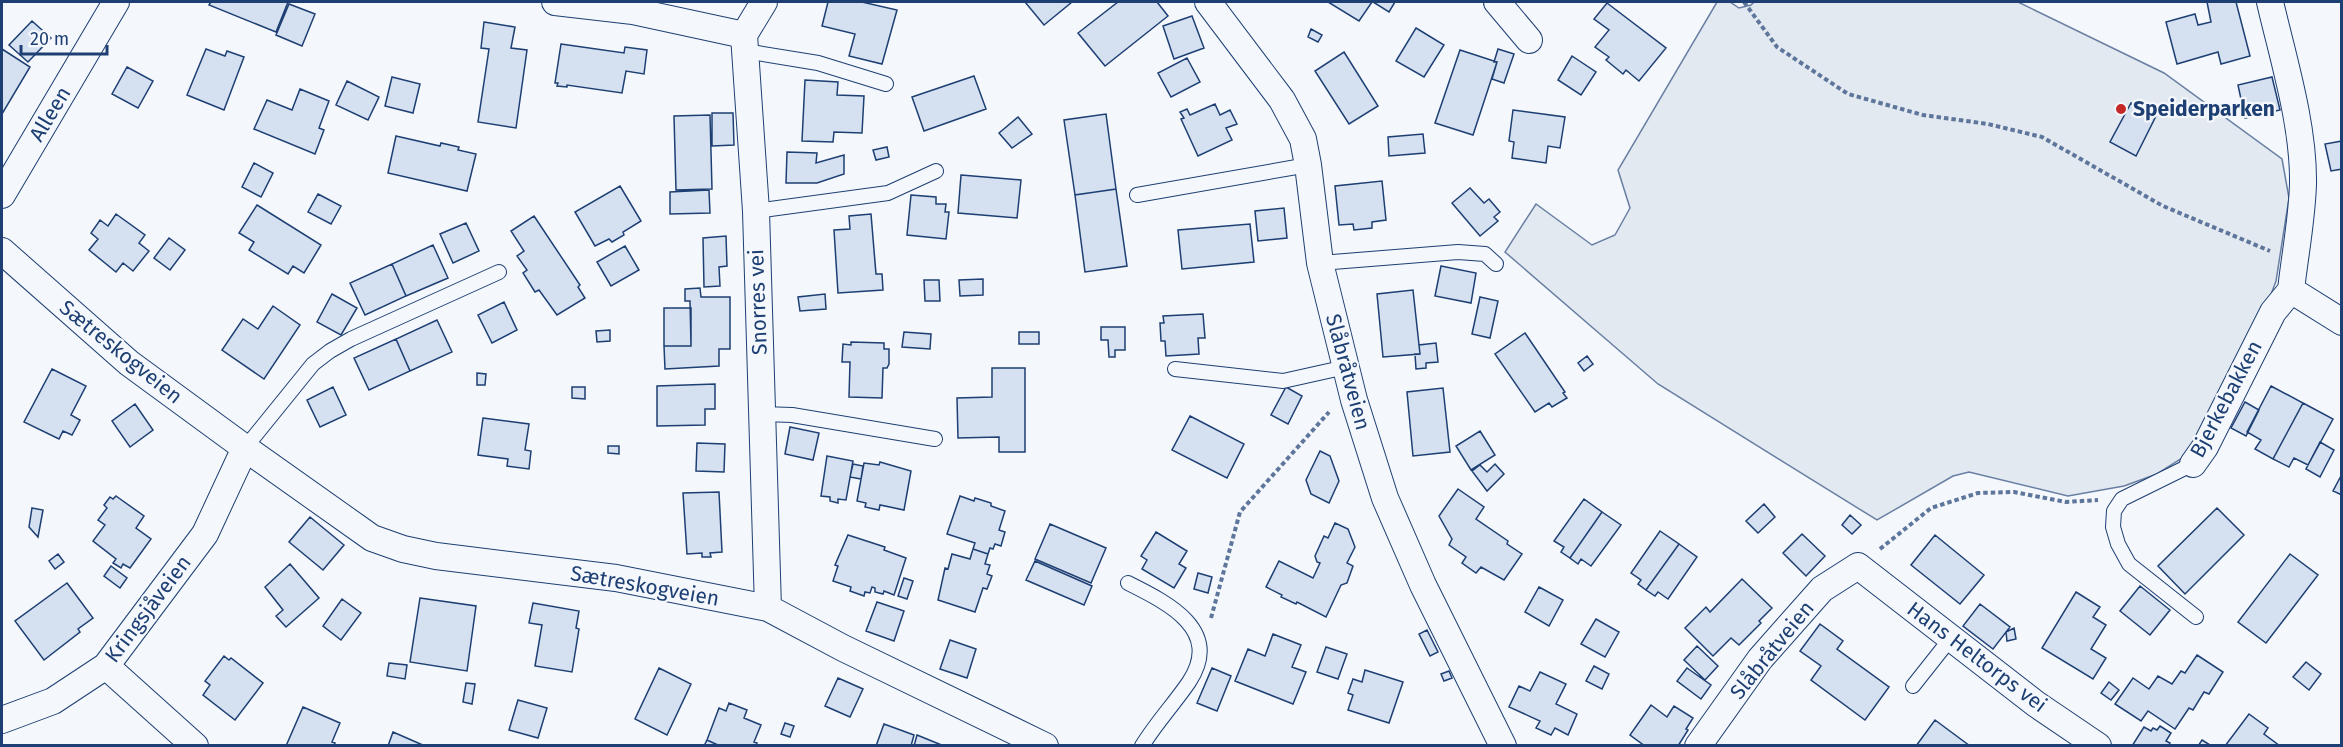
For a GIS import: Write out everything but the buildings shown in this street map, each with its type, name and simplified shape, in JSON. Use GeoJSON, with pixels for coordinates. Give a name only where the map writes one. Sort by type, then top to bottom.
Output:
{"type":"FeatureCollection","features":[{"type":"Feature","properties":{"kind":"street","name":"Alleen"},"geometry":{"type":"LineString","coordinates":[[2,195],[116,2]]}},
{"type":"Feature","properties":{"kind":"street"},"geometry":{"type":"LineString","coordinates":[[555,2],[633,11],[745,43],[764,2]]}},
{"type":"Feature","properties":{"kind":"street","name":"Slåbråtveien"},"geometry":{"type":"LineString","coordinates":[[1209,2],[1282,100],[1303,139],[1320,263],[1354,400],[1385,498],[1423,585],[1503,746]]}},
{"type":"Feature","properties":{"kind":"street"},"geometry":{"type":"LineString","coordinates":[[1497,2],[1529,40]]}},
{"type":"Feature","properties":{"kind":"street"},"geometry":{"type":"LineString","coordinates":[[2270,2],[2295,110],[2303,181],[2301,217],[2291,290],[2342,322]]}},
{"type":"Feature","properties":{"kind":"street","name":"Snorres vei"},"geometry":{"type":"LineString","coordinates":[[745,43],[756,211],[768,608]]}},
{"type":"Feature","properties":{"kind":"street","name":"Sætreskogveien"},"geometry":{"type":"LineString","coordinates":[[2,251],[129,363],[372,537],[403,549],[436,556],[616,578],[768,608],[874,663],[1045,746]]}},
{"type":"Feature","properties":{"kind":"street","name":"Bjerkebakken"},"geometry":{"type":"LineString","coordinates":[[2193,464],[2205,447],[2273,312],[2291,290]]}},
{"type":"Feature","properties":{"kind":"street","name":"Kringsjåveien"},"geometry":{"type":"LineString","coordinates":[[2,720],[53,701],[106,666],[205,534],[245,448]]}},
{"type":"Feature","properties":{"kind":"street","name":"Slåbråtveien"},"geometry":{"type":"LineString","coordinates":[[1698,746],[1760,659],[1806,607],[1822,590],[1858,566]]}},
{"type":"Feature","properties":{"kind":"street","name":"Hans Heltorps vei"},"geometry":{"type":"LineString","coordinates":[[1858,566],[2036,704],[2098,746]]}},
{"type":"Feature","properties":{"kind":"street"},"geometry":{"type":"LineString","coordinates":[[106,666],[195,746]]}},
{"type":"Feature","properties":{"kind":"lane"},"geometry":{"type":"LineString","coordinates":[[745,43],[886,84]]}},
{"type":"Feature","properties":{"kind":"lane"},"geometry":{"type":"LineString","coordinates":[[1137,195],[1308,165]]}},
{"type":"Feature","properties":{"kind":"lane"},"geometry":{"type":"LineString","coordinates":[[756,211],[888,193],[936,171]]}},
{"type":"Feature","properties":{"kind":"lane"},"geometry":{"type":"LineString","coordinates":[[1320,263],[1473,252],[1489,256],[1496,264]]}},
{"type":"Feature","properties":{"kind":"lane"},"geometry":{"type":"LineString","coordinates":[[245,448],[313,364],[330,351],[499,272]]}},
{"type":"Feature","properties":{"kind":"lane"},"geometry":{"type":"LineString","coordinates":[[1175,369],[1283,381],[1346,368]]}},
{"type":"Feature","properties":{"kind":"lane"},"geometry":{"type":"LineString","coordinates":[[761,414],[792,415],[935,440]]}},
{"type":"Feature","properties":{"kind":"lane","name":"Bjerkebakken"},"geometry":{"type":"LineString","coordinates":[[2122,499],[2193,464]]}},
{"type":"Feature","properties":{"kind":"lane"},"geometry":{"type":"LineString","coordinates":[[2122,499],[2114,511],[2113,527],[2125,559],[2196,617]]}},
{"type":"Feature","properties":{"kind":"lane"},"geometry":{"type":"LineString","coordinates":[[1128,583],[1156,597],[1181,615],[1194,630],[1201,646],[1196,668],[1189,682],[1142,746]]}},
{"type":"Feature","properties":{"kind":"lane"},"geometry":{"type":"LineString","coordinates":[[1913,686],[1951,638]]}},
{"type":"Feature","properties":{"kind":"path"},"geometry":{"type":"LineString","coordinates":[[1744,2],[1777,47],[1848,94],[1923,115],[1988,124],[2042,137],[2163,206],[2294,261]]}},
{"type":"Feature","properties":{"kind":"path"},"geometry":{"type":"LineString","coordinates":[[1201,646],[1215,607],[1240,512],[1334,408],[1354,400]]}},
{"type":"Feature","properties":{"kind":"path"},"geometry":{"type":"LineString","coordinates":[[1858,566],[1931,508],[1978,494],[2014,492],[2066,502],[2122,499]]}},
{"type":"Feature","properties":{"kind":"shaded area"},"geometry":{"type":"Polygon","coordinates":[[[1717,2],[1730,2],[1739,8],[1754,2],[2018,2],[2164,73],[2282,159],[2289,198],[2276,281],[2261,321],[2187,455],[2157,474],[2124,486],[2068,496],[1969,472],[1953,476],[1877,520],[1658,384],[1505,252],[1536,204],[1592,245],[1615,235],[1630,208],[1618,170],[1717,2]]]}},
{"type":"Feature","properties":{"kind":"place","name":"Speiderparken"},"geometry":{"type":"Point","coordinates":[2121,109]}}]}
